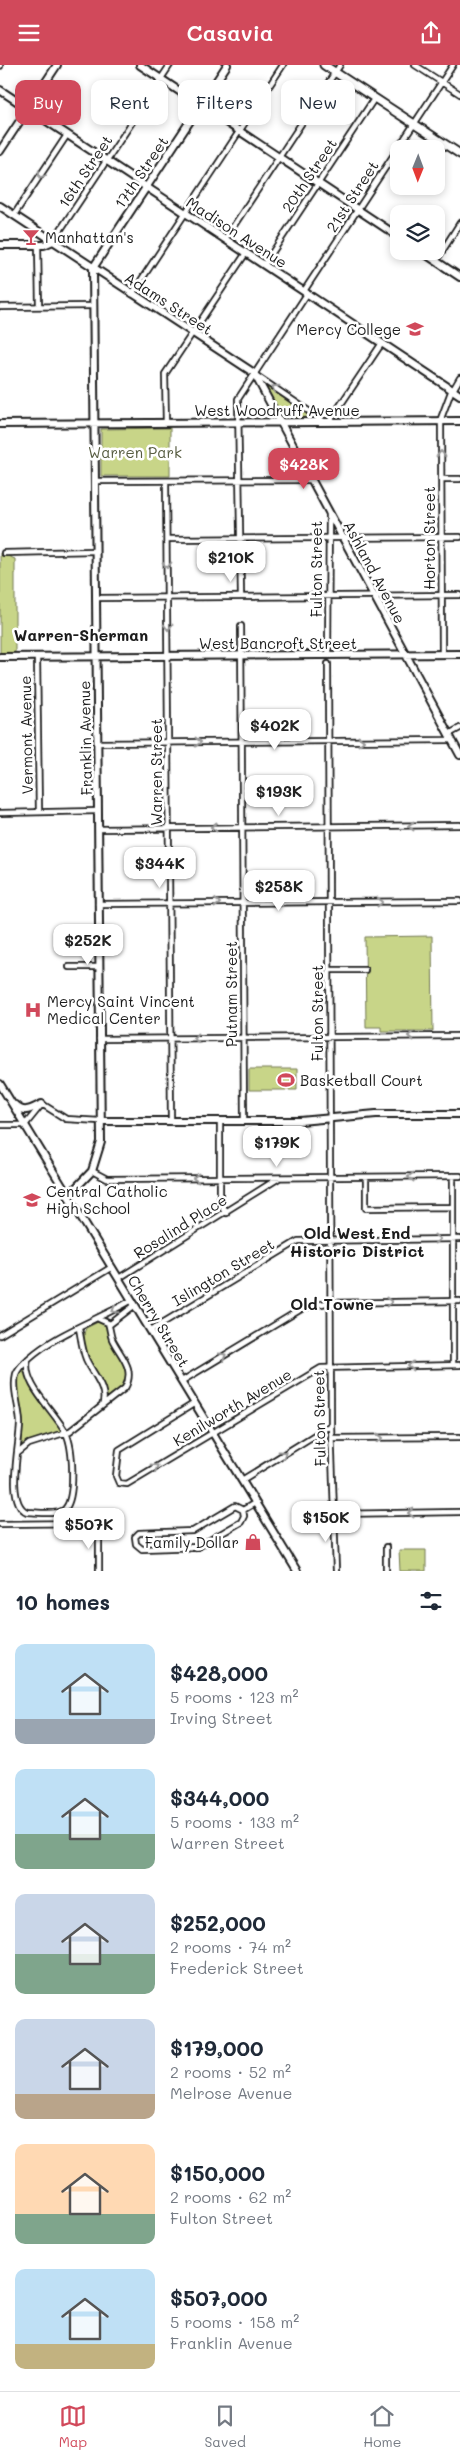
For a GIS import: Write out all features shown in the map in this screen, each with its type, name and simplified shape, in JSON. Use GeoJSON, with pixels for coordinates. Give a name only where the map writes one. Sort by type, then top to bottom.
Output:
{"type":"FeatureCollection","features":[{"type":"Feature","properties":{"kind":"main road"},"geometry":{"type":"LineString","coordinates":[[321,65],[459,155]]}},
{"type":"Feature","properties":{"kind":"street"},"geometry":{"type":"LineString","coordinates":[[47,80],[57,65]]}},
{"type":"Feature","properties":{"kind":"street"},"geometry":{"type":"LineString","coordinates":[[140,65],[178,91]]}},
{"type":"Feature","properties":{"kind":"street","name":"16th Street"},"geometry":{"type":"LineString","coordinates":[[54,241],[170,65]]}},
{"type":"Feature","properties":{"kind":"street","name":"17th Street"},"geometry":{"type":"LineString","coordinates":[[217,80],[227,65]]}},
{"type":"Feature","properties":{"kind":"street"},"geometry":{"type":"LineString","coordinates":[[132,294],[283,65]]}},
{"type":"Feature","properties":{"kind":"street"},"geometry":{"type":"LineString","coordinates":[[225,239],[340,65]]}},
{"type":"Feature","properties":{"kind":"street"},"geometry":{"type":"LineString","coordinates":[[415,65],[460,94]]}},
{"type":"Feature","properties":{"kind":"street","name":"21st Street"},"geometry":{"type":"LineString","coordinates":[[254,373],[358,209],[453,65]]}},
{"type":"Feature","properties":{"kind":"street","name":"Madison Avenue"},"geometry":{"type":"LineString","coordinates":[[0,90],[15,100]]}},
{"type":"Feature","properties":{"kind":"street","name":"20th Street"},"geometry":{"type":"LineString","coordinates":[[264,265],[374,99]]}},
{"type":"Feature","properties":{"kind":"street"},"geometry":{"type":"LineString","coordinates":[[0,151],[17,125]]}},
{"type":"Feature","properties":{"kind":"street","name":"Madison Avenue"},"geometry":{"type":"LineString","coordinates":[[52,125],[460,395]]}},
{"type":"Feature","properties":{"kind":"street","name":"17th Street"},"geometry":{"type":"LineString","coordinates":[[93,268],[187,125]]}},
{"type":"Feature","properties":{"kind":"street"},"geometry":{"type":"LineString","coordinates":[[229,125],[390,231]]}},
{"type":"Feature","properties":{"kind":"street"},"geometry":{"type":"LineString","coordinates":[[14,215],[67,135]]}},
{"type":"Feature","properties":{"kind":"street","name":"Adams Street"},"geometry":{"type":"LineString","coordinates":[[0,206],[327,422]]}},
{"type":"Feature","properties":{"kind":"street"},"geometry":{"type":"LineString","coordinates":[[460,223],[436,261],[460,277]]}},
{"type":"Feature","properties":{"kind":"street"},"geometry":{"type":"LineString","coordinates":[[0,245],[38,245],[54,241]]}},
{"type":"Feature","properties":{"kind":"street"},"geometry":{"type":"LineString","coordinates":[[38,245],[39,306]]}},
{"type":"Feature","properties":{"kind":"street"},"geometry":{"type":"LineString","coordinates":[[166,423],[165,374],[246,253]]}},
{"type":"Feature","properties":{"kind":"street","name":"Franklin Avenue"},"geometry":{"type":"LineString","coordinates":[[68,1196],[92,1171],[99,1154],[100,1121],[93,268]]}},
{"type":"Feature","properties":{"kind":"street"},"geometry":{"type":"LineString","coordinates":[[0,307],[93,306]]}},
{"type":"Feature","properties":{"kind":"street"},"geometry":{"type":"LineString","coordinates":[[327,422],[382,343]]}},
{"type":"Feature","properties":{"kind":"street"},"geometry":{"type":"LineString","coordinates":[[241,597],[239,396],[254,373]]}},
{"type":"Feature","properties":{"kind":"street","name":"Ashland Avenue"},"geometry":{"type":"LineString","coordinates":[[254,373],[460,755]]}},
{"type":"Feature","properties":{"kind":"street","name":"Horton Street"},"geometry":{"type":"LineString","coordinates":[[442,654],[441,421],[452,389],[460,378]]}},
{"type":"Feature","properties":{"kind":"street","name":"West Woodruff Avenue"},"geometry":{"type":"LineString","coordinates":[[0,424],[460,421]]}},
{"type":"Feature","properties":{"kind":"street"},"geometry":{"type":"LineString","coordinates":[[441,479],[460,479]]}},
{"type":"Feature","properties":{"kind":"street"},"geometry":{"type":"LineString","coordinates":[[95,481],[310,480]]}},
{"type":"Feature","properties":{"kind":"street","name":"Warren Street"},"geometry":{"type":"LineString","coordinates":[[166,481],[171,1122]]}},
{"type":"Feature","properties":{"kind":"street","name":"Fulton Street"},"geometry":{"type":"LineString","coordinates":[[328,513],[328,655]]}},
{"type":"Feature","properties":{"kind":"street"},"geometry":{"type":"LineString","coordinates":[[167,539],[460,537]]}},
{"type":"Feature","properties":{"kind":"street"},"geometry":{"type":"LineString","coordinates":[[4,553],[95,551]]}},
{"type":"Feature","properties":{"kind":"street"},"geometry":{"type":"LineString","coordinates":[[96,598],[460,595]]}},
{"type":"Feature","properties":{"kind":"street","name":"Putnam Street"},"geometry":{"type":"LineString","coordinates":[[241,626],[244,1121]]}},
{"type":"Feature","properties":{"kind":"street","name":"West Bancroft Street"},"geometry":{"type":"LineString","coordinates":[[0,657],[460,654]]}},
{"type":"Feature","properties":{"kind":"street","name":"Vermont Avenue"},"geometry":{"type":"LineString","coordinates":[[37,657],[39,812]]}},
{"type":"Feature","properties":{"kind":"street","name":"Fulton Street"},"geometry":{"type":"LineString","coordinates":[[328,664],[331,1438],[336,1571]]}},
{"type":"Feature","properties":{"kind":"street"},"geometry":{"type":"LineString","coordinates":[[97,743],[328,741],[450,737],[460,728]]}},
{"type":"Feature","properties":{"kind":"street"},"geometry":{"type":"LineString","coordinates":[[0,813],[98,811]]}},
{"type":"Feature","properties":{"kind":"street"},"geometry":{"type":"LineString","coordinates":[[98,829],[460,825]]}},
{"type":"Feature","properties":{"kind":"street"},"geometry":{"type":"LineString","coordinates":[[98,904],[460,901]]}},
{"type":"Feature","properties":{"kind":"street"},"geometry":{"type":"LineString","coordinates":[[69,967],[99,967]]}},
{"type":"Feature","properties":{"kind":"street"},"geometry":{"type":"LineString","coordinates":[[330,970],[365,970]]}},
{"type":"Feature","properties":{"kind":"street"},"geometry":{"type":"LineString","coordinates":[[100,1039],[460,1036]]}},
{"type":"Feature","properties":{"kind":"street","name":"Cherry Street"},"geometry":{"type":"LineString","coordinates":[[0,1084],[297,1571]]}},
{"type":"Feature","properties":{"kind":"street"},"geometry":{"type":"LineString","coordinates":[[8,1097],[23,1111],[42,1104]]}},
{"type":"Feature","properties":{"kind":"street"},"geometry":{"type":"LineString","coordinates":[[42,1104],[66,1119],[100,1121],[244,1121],[330,1119],[376,1114],[460,1114]]}},
{"type":"Feature","properties":{"kind":"street"},"geometry":{"type":"LineString","coordinates":[[0,1125],[25,1125],[42,1104]]}},
{"type":"Feature","properties":{"kind":"street"},"geometry":{"type":"LineString","coordinates":[[220,1121],[220,1203],[226,1213]]}},
{"type":"Feature","properties":{"kind":"street"},"geometry":{"type":"LineString","coordinates":[[92,1171],[107,1179],[460,1176]]}},
{"type":"Feature","properties":{"kind":"street"},"geometry":{"type":"LineString","coordinates":[[453,1176],[453,1365]]}},
{"type":"Feature","properties":{"kind":"street"},"geometry":{"type":"LineString","coordinates":[[366,1177],[366,1208],[453,1207]]}},
{"type":"Feature","properties":{"kind":"street","name":"Rosalind Place"},"geometry":{"type":"LineString","coordinates":[[119,1278],[280,1178]]}},
{"type":"Feature","properties":{"kind":"street","name":"Islington Street"},"geometry":{"type":"LineString","coordinates":[[150,1331],[298,1241],[460,1239]]}},
{"type":"Feature","properties":{"kind":"street"},"geometry":{"type":"LineString","coordinates":[[0,1335],[112,1267]]}},
{"type":"Feature","properties":{"kind":"street"},"geometry":{"type":"LineString","coordinates":[[182,1381],[303,1307],[331,1303],[460,1301]]}},
{"type":"Feature","properties":{"kind":"street"},"geometry":{"type":"LineString","coordinates":[[28,1359],[27,1370],[32,1382],[67,1433],[72,1481],[68,1501],[63,1510],[27,1512],[21,1509],[16,1492],[20,1424],[16,1378],[19,1368],[28,1359],[54,1340],[134,1303]]}},
{"type":"Feature","properties":{"kind":"street"},"geometry":{"type":"LineString","coordinates":[[109,1325],[134,1303]]}},
{"type":"Feature","properties":{"kind":"street"},"geometry":{"type":"LineString","coordinates":[[17,1458],[19,1452],[26,1445],[67,1433],[121,1393],[128,1379],[128,1366],[113,1339],[109,1325],[105,1320],[97,1319]]}},
{"type":"Feature","properties":{"kind":"street"},"geometry":{"type":"LineString","coordinates":[[80,1328],[86,1359],[103,1392],[104,1403],[100,1409]]}},
{"type":"Feature","properties":{"kind":"street","name":"Kenilworth Avenue"},"geometry":{"type":"LineString","coordinates":[[194,1403],[119,1450],[116,1476],[119,1483],[127,1484],[321,1368],[331,1366],[460,1365]]}},
{"type":"Feature","properties":{"kind":"street"},"geometry":{"type":"LineString","coordinates":[[242,1480],[331,1425]]}},
{"type":"Feature","properties":{"kind":"street"},"geometry":{"type":"LineString","coordinates":[[331,1438],[460,1437]]}},
{"type":"Feature","properties":{"kind":"street"},"geometry":{"type":"LineString","coordinates":[[243,1510],[256,1503]]}},
{"type":"Feature","properties":{"kind":"street"},"geometry":{"type":"LineString","coordinates":[[232,1507],[238,1507],[243,1510],[244,1516],[241,1522],[198,1547],[142,1549],[135,1540],[136,1535],[142,1532],[194,1531],[232,1507]]}},
{"type":"Feature","properties":{"kind":"street"},"geometry":{"type":"LineString","coordinates":[[334,1513],[460,1512]]}},
{"type":"Feature","properties":{"kind":"street"},"geometry":{"type":"LineString","coordinates":[[0,1524],[98,1524],[99,1571]]}},
{"type":"Feature","properties":{"kind":"street"},"geometry":{"type":"LineString","coordinates":[[386,1547],[386,1571]]}},
{"type":"Feature","properties":{"kind":"green space"},"geometry":{"type":"Polygon","coordinates":[[[263,383],[269,388],[310,417],[283,418],[263,383]]]}},
{"type":"Feature","properties":{"kind":"green space","name":"Warren Park"},"geometry":{"type":"Polygon","coordinates":[[[170,428],[170,476],[101,476],[101,429],[170,428]]]}},
{"type":"Feature","properties":{"kind":"green space"},"geometry":{"type":"Polygon","coordinates":[[[0,553],[15,559],[15,653],[0,653],[0,553]]]}},
{"type":"Feature","properties":{"kind":"green space"},"geometry":{"type":"Polygon","coordinates":[[[432,936],[433,1031],[381,1031],[381,1027],[366,1027],[365,937],[432,936]]]}},
{"type":"Feature","properties":{"kind":"green space"},"geometry":{"type":"Polygon","coordinates":[[[249,1069],[297,1069],[297,1090],[249,1090],[249,1069]]]}},
{"type":"Feature","properties":{"kind":"green space"},"geometry":{"type":"Polygon","coordinates":[[[100,1321],[107,1324],[127,1372],[124,1387],[106,1402],[90,1365],[84,1345],[86,1328],[100,1321]]]}},
{"type":"Feature","properties":{"kind":"green space"},"geometry":{"type":"Polygon","coordinates":[[[23,1367],[61,1429],[59,1433],[22,1445],[22,1419],[17,1382],[19,1372],[23,1367]]]}},
{"type":"Feature","properties":{"kind":"green space"},"geometry":{"type":"Polygon","coordinates":[[[399,1550],[426,1550],[426,1571],[400,1571],[399,1550]]]}},
{"type":"Feature","properties":{"kind":"place","name":"Manhattan's"},"geometry":{"type":"Point","coordinates":[31,237]}},
{"type":"Feature","properties":{"kind":"place","name":"Mercy College"},"geometry":{"type":"Point","coordinates":[415,329]}},
{"type":"Feature","properties":{"kind":"place","name":"Mercy Saint Vincent Medical Center"},"geometry":{"type":"Point","coordinates":[33,1010]}},
{"type":"Feature","properties":{"kind":"place","name":"Basketball Court"},"geometry":{"type":"Point","coordinates":[286,1080]}},
{"type":"Feature","properties":{"kind":"place","name":"Central Catholic High School"},"geometry":{"type":"Point","coordinates":[32,1200]}},
{"type":"Feature","properties":{"kind":"place","name":"Family Dollar"},"geometry":{"type":"Point","coordinates":[253,1542]}},
{"type":"Feature","properties":{"kind":"district","name":"Warren-Sherman"},"geometry":{"type":"Point","coordinates":[81,634]}},
{"type":"Feature","properties":{"kind":"district","name":"Old West End Historic District"},"geometry":{"type":"Point","coordinates":[357,1241]}},
{"type":"Feature","properties":{"kind":"district","name":"Old Towne"},"geometry":{"type":"Point","coordinates":[332,1303]}}]}
